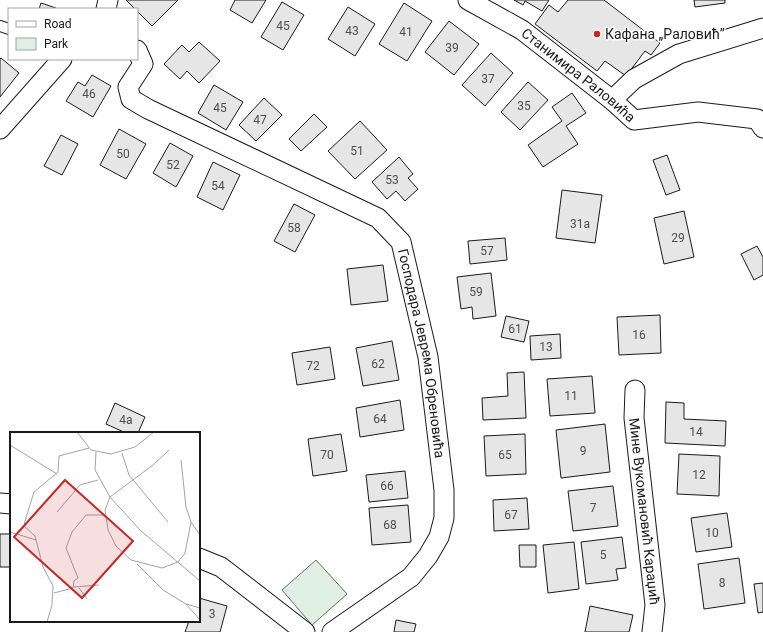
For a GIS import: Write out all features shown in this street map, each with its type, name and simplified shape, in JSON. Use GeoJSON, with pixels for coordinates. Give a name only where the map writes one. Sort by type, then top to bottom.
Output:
{"type":"FeatureCollection","features":[{"type":"Feature","properties":{"kind":"street","name":"Станимира Раловића"},"geometry":{"type":"LineString","coordinates":[[468,0],[522,30],[612,100],[634,120],[698,112],[756,119],[763,128]]}},
{"type":"Feature","properties":{"kind":"street"},"geometry":{"type":"LineString","coordinates":[[612,100],[634,79],[679,54],[763,28]]}},
{"type":"Feature","properties":{"kind":"street","name":"Господара Јеврема Обреновића"},"geometry":{"type":"LineString","coordinates":[[138,52],[143,64],[128,87],[131,99],[155,112],[378,218],[401,242],[428,357],[444,490],[444,518],[438,537],[428,556],[411,577],[332,632]]}},
{"type":"Feature","properties":{"kind":"street"},"geometry":{"type":"LineString","coordinates":[[0,129],[61,60]]}},
{"type":"Feature","properties":{"kind":"street","name":"Мине Вукомановић Караџић"},"geometry":{"type":"LineString","coordinates":[[635,390],[634,418],[655,605],[652,632]]}},
{"type":"Feature","properties":{"kind":"street"},"geometry":{"type":"LineString","coordinates":[[0,503],[10,504]]}},
{"type":"Feature","properties":{"kind":"street"},"geometry":{"type":"LineString","coordinates":[[200,558],[221,567],[305,632]]}},
{"type":"Feature","properties":{"kind":"green space"},"geometry":{"type":"Polygon","coordinates":[[[316,560],[347,594],[312,625],[282,590],[316,560]]]}},
{"type":"Feature","properties":{"kind":"building"},"geometry":{"type":"Polygon","coordinates":[[[126,0],[178,0],[152,26],[138,12],[138,8],[134,8],[126,0]]]}},
{"type":"Feature","properties":{"kind":"building"},"geometry":{"type":"Polygon","coordinates":[[[235,0],[266,0],[252,23],[230,10],[235,0]]]}},
{"type":"Feature","properties":{"kind":"building"},"geometry":{"type":"Polygon","coordinates":[[[514,0],[549,0],[542,11],[525,1],[523,5],[514,0]]]}},
{"type":"Feature","properties":{"kind":"building","name":"Кафана „Раловић”"},"geometry":{"type":"Polygon","coordinates":[[[568,0],[604,0],[660,43],[651,55],[645,51],[626,76],[605,61],[597,71],[535,24],[549,5],[558,12],[568,0]]]}},
{"type":"Feature","properties":{"kind":"building"},"geometry":{"type":"Polygon","coordinates":[[[694,0],[725,0],[725,3],[695,7],[694,0]]]}},
{"type":"Feature","properties":{"kind":"building"},"geometry":{"type":"Polygon","coordinates":[[[282,2],[304,15],[283,50],[261,37],[282,2]]]}},
{"type":"Feature","properties":{"kind":"building"},"geometry":{"type":"Polygon","coordinates":[[[41,3],[56,8],[39,8],[41,3]]]}},
{"type":"Feature","properties":{"kind":"building"},"geometry":{"type":"Polygon","coordinates":[[[404,3],[432,21],[407,61],[379,44],[404,3]]]}},
{"type":"Feature","properties":{"kind":"building"},"geometry":{"type":"Polygon","coordinates":[[[348,7],[375,24],[355,56],[328,39],[348,7]]]}},
{"type":"Feature","properties":{"kind":"building"},"geometry":{"type":"Polygon","coordinates":[[[449,21],[479,44],[454,75],[425,52],[449,21]]]}},
{"type":"Feature","properties":{"kind":"building"},"geometry":{"type":"Polygon","coordinates":[[[199,42],[220,61],[199,83],[187,71],[180,79],[164,64],[182,45],[189,52],[199,42]]]}},
{"type":"Feature","properties":{"kind":"building"},"geometry":{"type":"Polygon","coordinates":[[[491,53],[513,73],[485,106],[462,85],[491,53]]]}},
{"type":"Feature","properties":{"kind":"building"},"geometry":{"type":"Polygon","coordinates":[[[1,58],[19,73],[0,97],[0,59],[1,58]]]}},
{"type":"Feature","properties":{"kind":"building"},"geometry":{"type":"Polygon","coordinates":[[[92,75],[111,86],[93,117],[66,101],[78,82],[85,86],[92,75]]]}},
{"type":"Feature","properties":{"kind":"building"},"geometry":{"type":"Polygon","coordinates":[[[528,82],[548,100],[520,130],[501,112],[528,82]]]}},
{"type":"Feature","properties":{"kind":"building"},"geometry":{"type":"Polygon","coordinates":[[[214,85],[243,102],[226,130],[198,113],[214,85]]]}},
{"type":"Feature","properties":{"kind":"building"},"geometry":{"type":"Polygon","coordinates":[[[572,93],[586,113],[566,126],[578,144],[543,167],[528,145],[562,121],[552,107],[572,93]]]}},
{"type":"Feature","properties":{"kind":"building"},"geometry":{"type":"Polygon","coordinates":[[[264,98],[282,115],[256,141],[239,125],[264,98]]]}},
{"type":"Feature","properties":{"kind":"building"},"geometry":{"type":"Polygon","coordinates":[[[314,114],[327,127],[301,151],[289,139],[314,114]]]}},
{"type":"Feature","properties":{"kind":"building"},"geometry":{"type":"Polygon","coordinates":[[[360,121],[387,150],[355,179],[328,151],[360,121]]]}},
{"type":"Feature","properties":{"kind":"building"},"geometry":{"type":"Polygon","coordinates":[[[119,129],[146,144],[126,179],[100,165],[119,129]]]}},
{"type":"Feature","properties":{"kind":"building"},"geometry":{"type":"Polygon","coordinates":[[[61,135],[78,144],[62,175],[44,166],[61,135]]]}},
{"type":"Feature","properties":{"kind":"building"},"geometry":{"type":"Polygon","coordinates":[[[170,143],[193,156],[176,187],[153,173],[170,143]]]}},
{"type":"Feature","properties":{"kind":"building"},"geometry":{"type":"Polygon","coordinates":[[[667,155],[680,190],[666,195],[653,160],[667,155]]]}},
{"type":"Feature","properties":{"kind":"building"},"geometry":{"type":"Polygon","coordinates":[[[399,157],[413,174],[408,178],[418,189],[405,201],[396,191],[387,199],[372,182],[399,157]]]}},
{"type":"Feature","properties":{"kind":"building"},"geometry":{"type":"Polygon","coordinates":[[[213,162],[240,175],[223,210],[197,197],[213,162]]]}},
{"type":"Feature","properties":{"kind":"building"},"geometry":{"type":"Polygon","coordinates":[[[562,190],[602,195],[595,243],[556,238],[562,190]]]}},
{"type":"Feature","properties":{"kind":"building"},"geometry":{"type":"Polygon","coordinates":[[[294,204],[315,215],[295,252],[274,241],[294,204]]]}},
{"type":"Feature","properties":{"kind":"building"},"geometry":{"type":"Polygon","coordinates":[[[684,211],[694,257],[664,264],[654,218],[684,211]]]}},
{"type":"Feature","properties":{"kind":"building"},"geometry":{"type":"Polygon","coordinates":[[[505,238],[507,260],[470,264],[468,241],[505,238]]]}},
{"type":"Feature","properties":{"kind":"building"},"geometry":{"type":"Polygon","coordinates":[[[757,246],[763,257],[763,275],[754,280],[741,254],[757,246]]]}},
{"type":"Feature","properties":{"kind":"building"},"geometry":{"type":"Polygon","coordinates":[[[383,265],[388,301],[351,305],[347,269],[383,265]]]}},
{"type":"Feature","properties":{"kind":"building"},"geometry":{"type":"Polygon","coordinates":[[[491,273],[496,316],[473,319],[472,307],[461,309],[457,277],[491,273]]]}},
{"type":"Feature","properties":{"kind":"building"},"geometry":{"type":"Polygon","coordinates":[[[660,315],[661,353],[619,355],[617,317],[660,315]]]}},
{"type":"Feature","properties":{"kind":"building"},"geometry":{"type":"Polygon","coordinates":[[[506,316],[529,321],[524,342],[501,337],[506,316]]]}},
{"type":"Feature","properties":{"kind":"building"},"geometry":{"type":"Polygon","coordinates":[[[560,334],[561,358],[531,360],[530,336],[560,334]]]}},
{"type":"Feature","properties":{"kind":"building"},"geometry":{"type":"Polygon","coordinates":[[[392,341],[399,380],[363,386],[356,348],[392,341]]]}},
{"type":"Feature","properties":{"kind":"building"},"geometry":{"type":"Polygon","coordinates":[[[330,347],[335,379],[297,385],[292,353],[330,347]]]}},
{"type":"Feature","properties":{"kind":"building"},"geometry":{"type":"Polygon","coordinates":[[[524,372],[526,418],[483,420],[482,398],[508,396],[507,373],[524,372]]]}},
{"type":"Feature","properties":{"kind":"building"},"geometry":{"type":"Polygon","coordinates":[[[592,376],[595,413],[550,416],[547,379],[592,376]]]}},
{"type":"Feature","properties":{"kind":"building"},"geometry":{"type":"Polygon","coordinates":[[[400,400],[404,430],[360,437],[356,408],[400,400]]]}},
{"type":"Feature","properties":{"kind":"building"},"geometry":{"type":"Polygon","coordinates":[[[666,402],[684,403],[684,419],[726,421],[725,446],[665,443],[666,402]]]}},
{"type":"Feature","properties":{"kind":"building"},"geometry":{"type":"Polygon","coordinates":[[[115,403],[145,417],[138,432],[124,432],[106,424],[115,403]]]}},
{"type":"Feature","properties":{"kind":"building"},"geometry":{"type":"Polygon","coordinates":[[[605,424],[610,472],[561,478],[556,430],[605,424]]]}},
{"type":"Feature","properties":{"kind":"building"},"geometry":{"type":"Polygon","coordinates":[[[341,434],[347,471],[313,476],[308,439],[341,434]]]}},
{"type":"Feature","properties":{"kind":"building"},"geometry":{"type":"Polygon","coordinates":[[[525,434],[526,474],[486,476],[484,436],[525,434]]]}},
{"type":"Feature","properties":{"kind":"building"},"geometry":{"type":"Polygon","coordinates":[[[679,454],[720,456],[719,496],[677,494],[679,454]]]}},
{"type":"Feature","properties":{"kind":"building"},"geometry":{"type":"Polygon","coordinates":[[[405,471],[408,498],[369,502],[366,475],[405,471]]]}},
{"type":"Feature","properties":{"kind":"building"},"geometry":{"type":"Polygon","coordinates":[[[613,486],[618,526],[573,531],[568,491],[613,486]]]}},
{"type":"Feature","properties":{"kind":"building"},"geometry":{"type":"Polygon","coordinates":[[[527,498],[529,529],[494,531],[493,500],[527,498]]]}},
{"type":"Feature","properties":{"kind":"building"},"geometry":{"type":"Polygon","coordinates":[[[408,505],[411,542],[372,545],[369,508],[408,505]]]}},
{"type":"Feature","properties":{"kind":"building"},"geometry":{"type":"Polygon","coordinates":[[[727,513],[732,547],[696,552],[691,518],[727,513]]]}},
{"type":"Feature","properties":{"kind":"building"},"geometry":{"type":"Polygon","coordinates":[[[0,534],[10,534],[10,567],[0,567],[0,534]]]}},
{"type":"Feature","properties":{"kind":"building"},"geometry":{"type":"Polygon","coordinates":[[[622,537],[626,568],[616,569],[618,580],[586,584],[581,542],[622,537]]]}},
{"type":"Feature","properties":{"kind":"building"},"geometry":{"type":"Polygon","coordinates":[[[574,542],[579,589],[548,593],[543,545],[574,542]]]}},
{"type":"Feature","properties":{"kind":"building"},"geometry":{"type":"Polygon","coordinates":[[[519,545],[536,545],[536,567],[520,567],[519,545]]]}},
{"type":"Feature","properties":{"kind":"building"},"geometry":{"type":"Polygon","coordinates":[[[739,558],[745,603],[704,609],[698,564],[739,558]]]}},
{"type":"Feature","properties":{"kind":"building"},"geometry":{"type":"Polygon","coordinates":[[[763,583],[763,612],[758,613],[754,584],[763,583]]]}},
{"type":"Feature","properties":{"kind":"building"},"geometry":{"type":"Polygon","coordinates":[[[200,598],[227,606],[220,632],[185,632],[189,622],[200,622],[200,598]]]}},
{"type":"Feature","properties":{"kind":"building"},"geometry":{"type":"Polygon","coordinates":[[[590,606],[633,615],[629,632],[585,632],[590,606]]]}},
{"type":"Feature","properties":{"kind":"building"},"geometry":{"type":"Polygon","coordinates":[[[396,620],[416,624],[414,632],[394,632],[396,620]]]}},
{"type":"Feature","properties":{"kind":"place","name":"Кафана „Раловић”"},"geometry":{"type":"Point","coordinates":[597,34]}}]}
